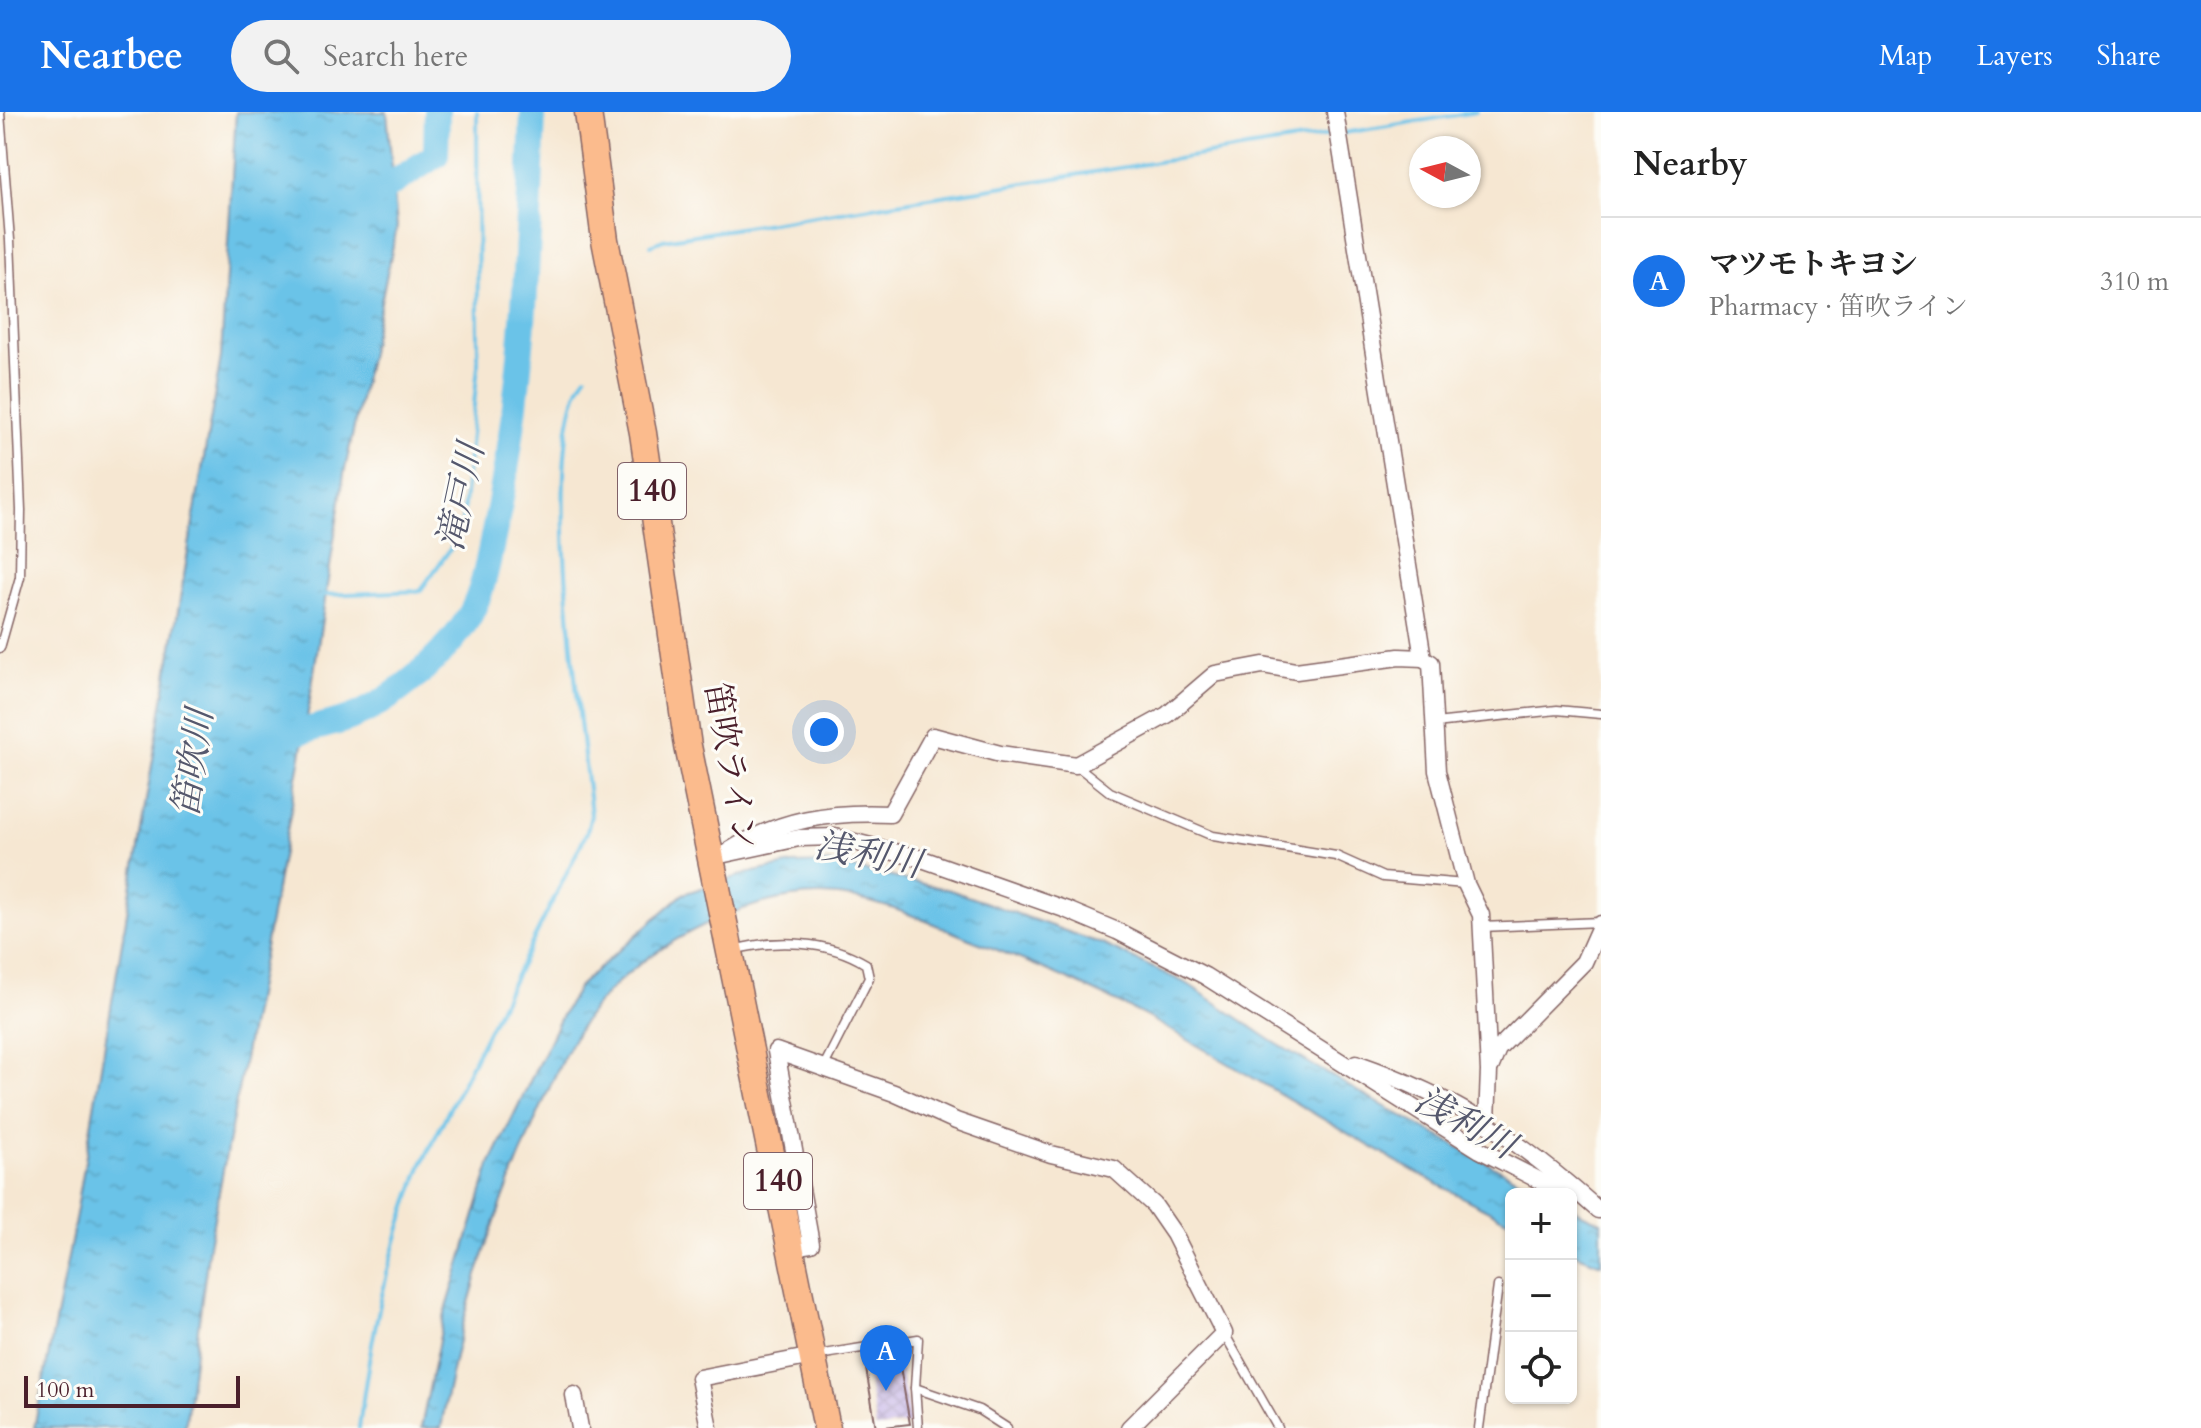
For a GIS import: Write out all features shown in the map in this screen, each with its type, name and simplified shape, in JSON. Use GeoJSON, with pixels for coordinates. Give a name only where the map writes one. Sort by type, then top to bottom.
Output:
{"type":"FeatureCollection","features":[{"type":"Feature","properties":{"kind":"highway","name":"笛吹ライン"},"geometry":{"type":"LineString","coordinates":[[588,112],[605,240],[643,433],[688,746],[716,860],[729,943],[827,1428]]}},
{"type":"Feature","properties":{"kind":"street"},"geometry":{"type":"LineString","coordinates":[[1335,112],[1423,658]]}},
{"type":"Feature","properties":{"kind":"street"},"geometry":{"type":"LineString","coordinates":[[716,860],[754,836],[816,815],[890,814],[933,736],[1000,754],[1076,765],[1167,715],[1215,674],[1263,665],[1296,671],[1399,657],[1423,658],[1431,663],[1437,771],[1466,884],[1481,915],[1489,1071],[1487,1121]]}},
{"type":"Feature","properties":{"kind":"street"},"geometry":{"type":"LineString","coordinates":[[716,860],[799,838],[835,837],[922,859],[1117,931],[1205,976],[1480,1150],[1555,1188]]}},
{"type":"Feature","properties":{"kind":"street"},"geometry":{"type":"LineString","coordinates":[[1489,1071],[1498,1049],[1584,962],[1601,923]]}},
{"type":"Feature","properties":{"kind":"street"},"geometry":{"type":"LineString","coordinates":[[791,1247],[811,1244],[776,1051],[824,1066],[956,1121],[1051,1154],[1114,1169],[1154,1205],[1174,1234],[1224,1333],[1129,1428]]}},
{"type":"Feature","properties":{"kind":"street"},"geometry":{"type":"LineString","coordinates":[[1331,1055],[1404,1080],[1487,1121],[1551,1168],[1600,1211]]}},
{"type":"Feature","properties":{"kind":"street"},"geometry":{"type":"LineString","coordinates":[[1577,1199],[1600,1211]]}},
{"type":"Feature","properties":{"kind":"street"},"geometry":{"type":"LineString","coordinates":[[709,1428],[699,1378],[813,1356]]}},
{"type":"Feature","properties":{"kind":"street"},"geometry":{"type":"LineString","coordinates":[[574,1395],[580,1428]]}},
{"type":"Feature","properties":{"kind":"lane"},"geometry":{"type":"LineString","coordinates":[[0,113],[10,240],[21,542],[16,597],[0,648]]}},
{"type":"Feature","properties":{"kind":"lane"},"geometry":{"type":"LineString","coordinates":[[1434,723],[1557,710],[1601,714]]}},
{"type":"Feature","properties":{"kind":"lane"},"geometry":{"type":"LineString","coordinates":[[1076,765],[1110,792],[1213,836],[1336,856],[1383,877],[1466,884]]}},
{"type":"Feature","properties":{"kind":"lane"},"geometry":{"type":"LineString","coordinates":[[1482,927],[1601,923]]}},
{"type":"Feature","properties":{"kind":"lane"},"geometry":{"type":"LineString","coordinates":[[729,943],[809,945],[853,956],[866,964],[869,978],[824,1066]]}},
{"type":"Feature","properties":{"kind":"lane"},"geometry":{"type":"LineString","coordinates":[[1479,1428],[1498,1286]]}},
{"type":"Feature","properties":{"kind":"lane"},"geometry":{"type":"LineString","coordinates":[[1224,1333],[1278,1428]]}},
{"type":"Feature","properties":{"kind":"lane"},"geometry":{"type":"LineString","coordinates":[[813,1356],[918,1339],[915,1388],[918,1428]]}},
{"type":"Feature","properties":{"kind":"lane"},"geometry":{"type":"LineString","coordinates":[[915,1388],[979,1410],[1007,1428]]}},
{"type":"Feature","properties":{"kind":"water","name":"笛吹川"},"geometry":{"type":"Polygon","coordinates":[[[236,112],[387,112],[397,227],[344,474],[302,751],[209,1245],[185,1428],[34,1428],[73,1232],[221,357],[236,112]]]}},
{"type":"Feature","properties":{"kind":"water"},"geometry":{"type":"Polygon","coordinates":[[[829,863],[950,890],[1102,944],[1188,984],[1272,1041],[1533,1188],[1505,1188],[1505,1219],[1378,1151],[1139,1013],[1044,969],[899,911],[842,896],[823,895],[759,904],[692,931],[661,949],[632,970],[587,1017],[550,1087],[489,1240],[456,1351],[441,1428],[421,1428],[443,1321],[491,1162],[561,1017],[580,985],[683,894],[749,873],[792,864],[829,863]]]}},
{"type":"Feature","properties":{"kind":"water"},"geometry":{"type":"Polygon","coordinates":[[[1577,1211],[1601,1222],[1601,1264],[1577,1254],[1577,1211]]]}},
{"type":"Feature","properties":{"kind":"building"},"geometry":{"type":"Polygon","coordinates":[[[896,1344],[910,1424],[876,1428],[863,1351],[896,1344]]]}},
{"type":"Feature","properties":{"kind":"waterway"},"geometry":{"type":"LineString","coordinates":[[366,201],[436,155],[437,112]]}},
{"type":"Feature","properties":{"kind":"waterway"},"geometry":{"type":"LineString","coordinates":[[323,595],[420,591],[461,534],[478,365],[477,112]]}},
{"type":"Feature","properties":{"kind":"waterway","name":"滝戸川"},"geometry":{"type":"LineString","coordinates":[[270,739],[347,719],[381,702],[432,662],[460,630],[475,605],[491,550],[512,425],[523,321],[533,112]]}},
{"type":"Feature","properties":{"kind":"waterway"},"geometry":{"type":"LineString","coordinates":[[1344,133],[1476,112]]}},
{"type":"Feature","properties":{"kind":"waterway"},"geometry":{"type":"LineString","coordinates":[[651,245],[663,240],[1335,134]]}},
{"type":"Feature","properties":{"kind":"waterway"},"geometry":{"type":"LineString","coordinates":[[359,1428],[382,1294],[422,1164],[587,832],[591,815],[573,654],[564,519],[565,458],[572,409],[586,376]]}},
{"type":"Feature","properties":{"kind":"place","name":"マツモトキヨシ"},"geometry":{"type":"Point","coordinates":[886,1391]}},
{"type":"Feature","properties":{"kind":"water label","name":"浅利川"},"geometry":{"type":"Point","coordinates":[868,855]}},
{"type":"Feature","properties":{"kind":"water label","name":"浅利川"},"geometry":{"type":"Point","coordinates":[1465,1123]}}]}
